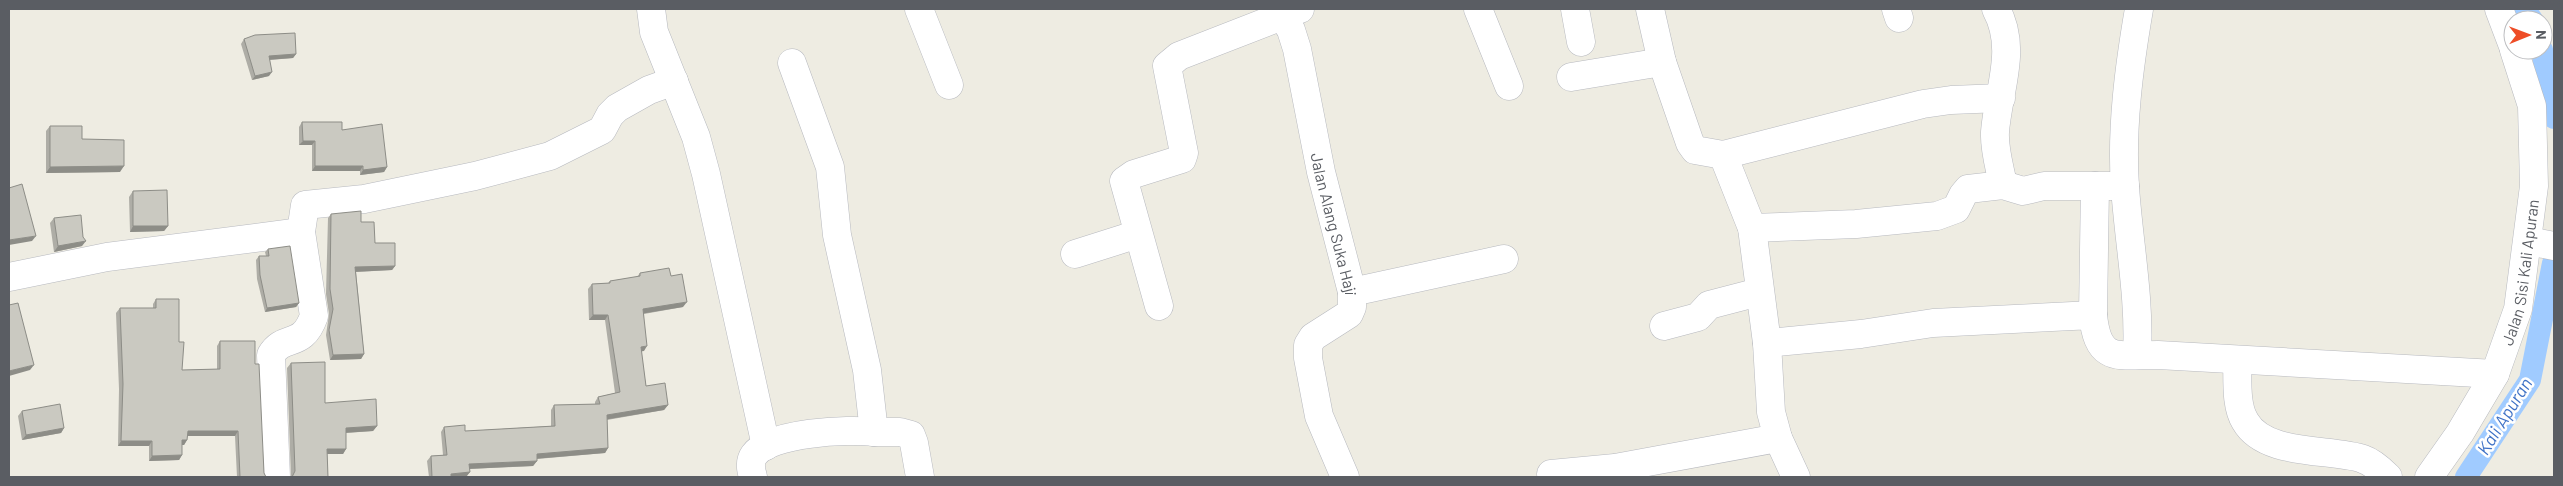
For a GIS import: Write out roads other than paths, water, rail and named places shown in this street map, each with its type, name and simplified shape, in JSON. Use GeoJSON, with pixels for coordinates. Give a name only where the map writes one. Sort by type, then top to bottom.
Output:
{"type":"FeatureCollection","features":[{"type":"Feature","properties":{"kind":"street"},"geometry":{"type":"LineString","coordinates":[[651,9],[654,32],[696,137],[706,174],[766,446]]}},
{"type":"Feature","properties":{"kind":"street"},"geometry":{"type":"LineString","coordinates":[[919,9],[948,85]]}},
{"type":"Feature","properties":{"kind":"street"},"geometry":{"type":"LineString","coordinates":[[1478,9],[1509,86]]}},
{"type":"Feature","properties":{"kind":"street"},"geometry":{"type":"LineString","coordinates":[[1574,9],[1581,42]]}},
{"type":"Feature","properties":{"kind":"street"},"geometry":{"type":"LineString","coordinates":[[1650,9],[1662,62],[1690,143],[1695,150],[1723,155],[1923,104],[1951,100],[2001,98]]}},
{"type":"Feature","properties":{"kind":"street"},"geometry":{"type":"LineString","coordinates":[[1996,9],[2004,30],[2006,69],[1995,135],[2003,185]]}},
{"type":"Feature","properties":{"kind":"street"},"geometry":{"type":"LineString","coordinates":[[2137,355],[2137,300],[2125,186],[2126,122],[2132,48],[2139,9]]}},
{"type":"Feature","properties":{"kind":"street"},"geometry":{"type":"LineString","coordinates":[[1158,306],[1124,181],[1134,174],[1179,161],[1184,153],[1167,71],[1168,63],[1179,56],[1287,11]]}},
{"type":"Feature","properties":{"kind":"street","name":"Jalan Alang Suka Haji"},"geometry":{"type":"LineString","coordinates":[[1287,11],[1297,49],[1321,172],[1352,292],[1352,307],[1349,314],[1313,337],[1308,345],[1308,358],[1319,416],[1345,477]]}},
{"type":"Feature","properties":{"kind":"street","name":"Jalan Sisi Kali Apuran"},"geometry":{"type":"LineString","coordinates":[[2429,477],[2460,432],[2495,374],[2518,309],[2534,186],[2532,106],[2517,60]]}},
{"type":"Feature","properties":{"kind":"street"},"geometry":{"type":"LineString","coordinates":[[1571,77],[1662,62]]}},
{"type":"Feature","properties":{"kind":"street"},"geometry":{"type":"LineString","coordinates":[[792,63],[830,167],[837,235],[867,370],[874,432]]}},
{"type":"Feature","properties":{"kind":"street"},"geometry":{"type":"LineString","coordinates":[[276,477],[271,355],[276,346],[301,337],[310,329],[314,316],[301,232],[304,204],[364,198],[475,176],[550,156],[602,130],[610,115],[617,108],[649,90],[674,81]]}},
{"type":"Feature","properties":{"kind":"street"},"geometry":{"type":"LineString","coordinates":[[1723,155],[1752,228],[1767,343],[1771,412],[1778,438],[1796,477]]}},
{"type":"Feature","properties":{"kind":"street"},"geometry":{"type":"LineString","coordinates":[[1752,228],[1856,224],[1936,216],[1956,209],[1963,194],[1968,189],[2003,185],[2023,191],[2044,186],[2125,186]]}},
{"type":"Feature","properties":{"kind":"street"},"geometry":{"type":"LineString","coordinates":[[2095,186],[2093,315],[2095,331],[2102,348],[2107,352],[2114,355],[2495,374]]}},
{"type":"Feature","properties":{"kind":"street"},"geometry":{"type":"LineString","coordinates":[[9,277],[107,257],[301,232]]}},
{"type":"Feature","properties":{"kind":"street"},"geometry":{"type":"LineString","coordinates":[[1074,254],[1138,234]]}},
{"type":"Feature","properties":{"kind":"street"},"geometry":{"type":"LineString","coordinates":[[2528,241],[2554,246]]}},
{"type":"Feature","properties":{"kind":"street"},"geometry":{"type":"LineString","coordinates":[[1352,292],[1504,259]]}},
{"type":"Feature","properties":{"kind":"street"},"geometry":{"type":"LineString","coordinates":[[1664,326],[1698,317],[1709,305],[1760,292]]}},
{"type":"Feature","properties":{"kind":"street"},"geometry":{"type":"LineString","coordinates":[[1767,343],[1861,334],[1933,323],[2093,315]]}},
{"type":"Feature","properties":{"kind":"street"},"geometry":{"type":"LineString","coordinates":[[2237,360],[2242,414],[2245,423],[2256,434],[2280,445],[2300,450],[2366,459],[2388,477]]}},
{"type":"Feature","properties":{"kind":"street"},"geometry":{"type":"LineString","coordinates":[[753,477],[750,467],[752,458],[766,446],[790,437],[861,431],[900,432],[911,435],[920,477]]}},
{"type":"Feature","properties":{"kind":"street"},"geometry":{"type":"LineString","coordinates":[[1550,474],[1615,468],[1778,438]]}},
{"type":"Feature","properties":{"kind":"waterway"},"geometry":{"type":"LineString","coordinates":[[2544,60],[2554,118]]}},
{"type":"Feature","properties":{"kind":"waterway","name":"Kali Apuran"},"geometry":{"type":"LineString","coordinates":[[2466,477],[2530,380],[2553,263]]}}]}
